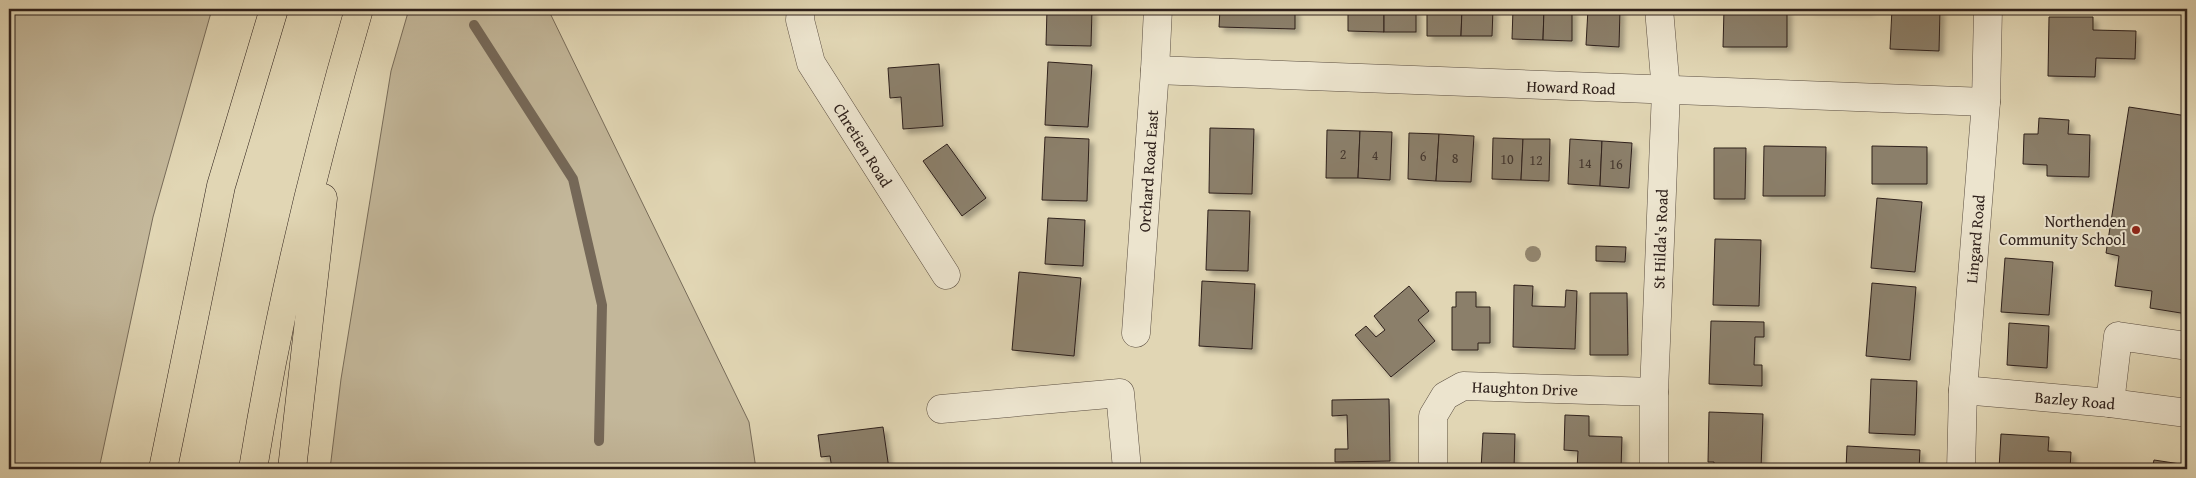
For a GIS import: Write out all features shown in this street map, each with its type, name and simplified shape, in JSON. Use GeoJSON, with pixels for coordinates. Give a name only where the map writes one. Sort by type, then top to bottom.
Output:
{"type":"FeatureCollection","features":[{"type":"Feature","properties":{"kind":"highway"},"geometry":{"type":"LineString","coordinates":[[163,469],[221,186],[274,9]]}},
{"type":"Feature","properties":{"kind":"highway"},"geometry":{"type":"LineString","coordinates":[[252,469],[282,311],[308,199],[336,87],[359,9]]}},
{"type":"Feature","properties":{"kind":"highway"},"geometry":{"type":"LineString","coordinates":[[292,469],[336,87]]}},
{"type":"Feature","properties":{"kind":"street","name":"Chretien Road"},"geometry":{"type":"LineString","coordinates":[[801,9],[800,20],[811,62],[946,275]]}},
{"type":"Feature","properties":{"kind":"street","name":"Orchard Road East"},"geometry":{"type":"LineString","coordinates":[[1136,333],[1156,70],[1158,9]]}},
{"type":"Feature","properties":{"kind":"street","name":"St Hilda's Road"},"geometry":{"type":"LineString","coordinates":[[1654,469],[1654,392],[1666,91],[1659,9]]}},
{"type":"Feature","properties":{"kind":"street","name":"Lingard Road"},"geometry":{"type":"LineString","coordinates":[[1961,469],[1963,390],[1986,102],[1988,9]]}},
{"type":"Feature","properties":{"kind":"street","name":"Howard Road"},"geometry":{"type":"LineString","coordinates":[[1156,70],[1986,102]]}},
{"type":"Feature","properties":{"kind":"street"},"geometry":{"type":"LineString","coordinates":[[2110,403],[2118,336],[2187,346]]}},
{"type":"Feature","properties":{"kind":"street","name":"Haughton Drive"},"geometry":{"type":"LineString","coordinates":[[1433,469],[1433,416],[1445,396],[1463,386],[1654,392]]}},
{"type":"Feature","properties":{"kind":"street","name":"Bazley Road"},"geometry":{"type":"LineString","coordinates":[[1963,390],[2187,412]]}},
{"type":"Feature","properties":{"kind":"street"},"geometry":{"type":"LineString","coordinates":[[941,409],[1120,393],[1127,469]]}},
{"type":"Feature","properties":{"kind":"shaded area"},"geometry":{"type":"Polygon","coordinates":[[[9,9],[212,9],[153,217],[99,469],[9,469],[9,9]]]}},
{"type":"Feature","properties":{"kind":"shaded area"},"geometry":{"type":"Polygon","coordinates":[[[409,9],[548,9],[749,422],[756,469],[330,469],[341,379],[391,71],[409,9]]]}},
{"type":"Feature","properties":{"kind":"building"},"geometry":{"type":"Polygon","coordinates":[[[1047,9],[1092,9],[1091,46],[1046,45],[1047,9]]]}},
{"type":"Feature","properties":{"kind":"building"},"geometry":{"type":"Polygon","coordinates":[[[1220,9],[1295,9],[1295,29],[1219,27],[1220,9]]]}},
{"type":"Feature","properties":{"kind":"building"},"geometry":{"type":"Polygon","coordinates":[[[1348,9],[1384,9],[1384,32],[1348,31],[1348,9]]]}},
{"type":"Feature","properties":{"kind":"building"},"geometry":{"type":"Polygon","coordinates":[[[1384,9],[1416,9],[1416,32],[1384,32],[1384,9]]]}},
{"type":"Feature","properties":{"kind":"building"},"geometry":{"type":"Polygon","coordinates":[[[1427,9],[1462,9],[1461,36],[1427,36],[1427,9]]]}},
{"type":"Feature","properties":{"kind":"building"},"geometry":{"type":"Polygon","coordinates":[[[1462,9],[1493,9],[1492,36],[1461,36],[1462,9]]]}},
{"type":"Feature","properties":{"kind":"building"},"geometry":{"type":"Polygon","coordinates":[[[1513,9],[1544,9],[1543,40],[1512,39],[1513,9]]]}},
{"type":"Feature","properties":{"kind":"building"},"geometry":{"type":"Polygon","coordinates":[[[1544,9],[1572,9],[1572,41],[1543,40],[1544,9]]]}},
{"type":"Feature","properties":{"kind":"building"},"geometry":{"type":"Polygon","coordinates":[[[1588,9],[1620,9],[1619,47],[1586,45],[1588,9]]]}},
{"type":"Feature","properties":{"kind":"building"},"geometry":{"type":"Polygon","coordinates":[[[1724,9],[1787,9],[1787,47],[1723,47],[1724,9]]]}},
{"type":"Feature","properties":{"kind":"building"},"geometry":{"type":"Polygon","coordinates":[[[1810,9],[1869,9],[1869,10],[1810,9]]]}},
{"type":"Feature","properties":{"kind":"building"},"geometry":{"type":"Polygon","coordinates":[[[1892,9],[1940,9],[1939,51],[1890,49],[1892,9]]]}},
{"type":"Feature","properties":{"kind":"building"},"geometry":{"type":"Polygon","coordinates":[[[2049,17],[2093,17],[2093,30],[2136,31],[2135,59],[2096,58],[2095,77],[2048,76],[2049,17]]]}},
{"type":"Feature","properties":{"kind":"building"},"geometry":{"type":"Polygon","coordinates":[[[1048,62],[1092,65],[1088,127],[1045,125],[1048,62]]]}},
{"type":"Feature","properties":{"kind":"building"},"geometry":{"type":"Polygon","coordinates":[[[939,64],[943,126],[903,129],[901,97],[890,98],[888,68],[939,64]]]}},
{"type":"Feature","properties":{"kind":"building"},"geometry":{"type":"Polygon","coordinates":[[[2129,107],[2187,116],[2187,314],[2150,308],[2152,291],[2115,286],[2119,256],[2106,253],[2129,107]]]}},
{"type":"Feature","properties":{"kind":"building"},"geometry":{"type":"Polygon","coordinates":[[[2039,118],[2069,120],[2068,134],[2090,135],[2089,177],[2047,176],[2047,165],[2023,164],[2024,134],[2038,134],[2039,118]]]}},
{"type":"Feature","properties":{"kind":"building"},"geometry":{"type":"Polygon","coordinates":[[[1210,128],[1254,129],[1252,194],[1209,193],[1210,128]]]}},
{"type":"Feature","properties":{"kind":"building"},"geometry":{"type":"Polygon","coordinates":[[[1327,130],[1360,131],[1358,178],[1326,178],[1327,130]]]}},
{"type":"Feature","properties":{"kind":"building"},"geometry":{"type":"Polygon","coordinates":[[[1360,131],[1392,132],[1390,180],[1358,178],[1360,131]]]}},
{"type":"Feature","properties":{"kind":"building"},"geometry":{"type":"Polygon","coordinates":[[[1409,133],[1439,134],[1436,181],[1408,179],[1409,133]]]}},
{"type":"Feature","properties":{"kind":"building"},"geometry":{"type":"Polygon","coordinates":[[[1439,134],[1474,136],[1471,182],[1436,181],[1439,134]]]}},
{"type":"Feature","properties":{"kind":"building"},"geometry":{"type":"Polygon","coordinates":[[[1045,137],[1089,139],[1087,201],[1042,200],[1045,137]]]}},
{"type":"Feature","properties":{"kind":"building"},"geometry":{"type":"Polygon","coordinates":[[[1493,138],[1523,139],[1521,180],[1492,179],[1493,138]]]}},
{"type":"Feature","properties":{"kind":"building"},"geometry":{"type":"Polygon","coordinates":[[[1523,139],[1550,139],[1549,181],[1521,180],[1523,139]]]}},
{"type":"Feature","properties":{"kind":"building"},"geometry":{"type":"Polygon","coordinates":[[[1570,139],[1602,141],[1600,186],[1568,184],[1570,139]]]}},
{"type":"Feature","properties":{"kind":"building"},"geometry":{"type":"Polygon","coordinates":[[[1602,141],[1632,143],[1629,188],[1600,186],[1602,141]]]}},
{"type":"Feature","properties":{"kind":"building"},"geometry":{"type":"Polygon","coordinates":[[[947,144],[986,198],[962,216],[923,161],[947,144]]]}},
{"type":"Feature","properties":{"kind":"building"},"geometry":{"type":"Polygon","coordinates":[[[1764,146],[1826,147],[1825,196],[1763,196],[1764,146]]]}},
{"type":"Feature","properties":{"kind":"building"},"geometry":{"type":"Polygon","coordinates":[[[1872,146],[1927,147],[1927,184],[1872,184],[1872,146]]]}},
{"type":"Feature","properties":{"kind":"building"},"geometry":{"type":"Polygon","coordinates":[[[1714,148],[1746,148],[1745,199],[1714,199],[1714,148]]]}},
{"type":"Feature","properties":{"kind":"building"},"geometry":{"type":"Polygon","coordinates":[[[1877,198],[1922,202],[1915,272],[1871,268],[1877,198]]]}},
{"type":"Feature","properties":{"kind":"building"},"geometry":{"type":"Polygon","coordinates":[[[1208,210],[1250,211],[1248,271],[1206,270],[1208,210]]]}},
{"type":"Feature","properties":{"kind":"building"},"geometry":{"type":"Polygon","coordinates":[[[1048,218],[1085,220],[1083,266],[1045,264],[1048,218]]]}},
{"type":"Feature","properties":{"kind":"building"},"geometry":{"type":"Polygon","coordinates":[[[1715,239],[1761,240],[1759,306],[1713,305],[1715,239]]]}},
{"type":"Feature","properties":{"kind":"building"},"geometry":{"type":"Polygon","coordinates":[[[1596,246],[1626,247],[1625,262],[1596,261],[1596,246]]]}},
{"type":"Feature","properties":{"kind":"building"},"geometry":{"type":"Polygon","coordinates":[[[2005,258],[2053,262],[2049,315],[2001,312],[2005,258]]]}},
{"type":"Feature","properties":{"kind":"building"},"geometry":{"type":"Polygon","coordinates":[[[1019,272],[1081,278],[1074,356],[1012,350],[1019,272]]]}},
{"type":"Feature","properties":{"kind":"building"},"geometry":{"type":"Polygon","coordinates":[[[1202,281],[1255,284],[1252,349],[1199,346],[1202,281]]]}},
{"type":"Feature","properties":{"kind":"building"},"geometry":{"type":"Polygon","coordinates":[[[1872,283],[1916,287],[1910,360],[1866,356],[1872,283]]]}},
{"type":"Feature","properties":{"kind":"building"},"geometry":{"type":"Polygon","coordinates":[[[1514,285],[1533,286],[1532,306],[1565,307],[1566,290],[1577,291],[1575,349],[1513,347],[1514,285]]]}},
{"type":"Feature","properties":{"kind":"building"},"geometry":{"type":"Polygon","coordinates":[[[1409,286],[1429,311],[1418,320],[1435,341],[1391,377],[1355,335],[1366,326],[1376,337],[1385,330],[1374,316],[1409,286]]]}},
{"type":"Feature","properties":{"kind":"building"},"geometry":{"type":"Polygon","coordinates":[[[1456,292],[1476,292],[1476,307],[1490,307],[1490,343],[1478,343],[1478,350],[1452,350],[1452,307],[1456,307],[1456,292]]]}},
{"type":"Feature","properties":{"kind":"building"},"geometry":{"type":"Polygon","coordinates":[[[1590,293],[1627,293],[1628,355],[1590,355],[1590,293]]]}},
{"type":"Feature","properties":{"kind":"building"},"geometry":{"type":"Polygon","coordinates":[[[1711,321],[1764,322],[1764,337],[1755,337],[1754,365],[1762,365],[1762,386],[1709,384],[1711,321]]]}},
{"type":"Feature","properties":{"kind":"building"},"geometry":{"type":"Polygon","coordinates":[[[2009,323],[2049,326],[2047,368],[2007,365],[2009,323]]]}},
{"type":"Feature","properties":{"kind":"building"},"geometry":{"type":"Polygon","coordinates":[[[1871,379],[1917,381],[1915,435],[1869,433],[1871,379]]]}},
{"type":"Feature","properties":{"kind":"building"},"geometry":{"type":"Polygon","coordinates":[[[1389,399],[1390,461],[1335,462],[1335,449],[1348,449],[1347,415],[1332,416],[1332,400],[1389,399]]]}},
{"type":"Feature","properties":{"kind":"building"},"geometry":{"type":"Polygon","coordinates":[[[1709,412],[1763,414],[1761,469],[1714,469],[1714,462],[1708,462],[1709,412]]]}},
{"type":"Feature","properties":{"kind":"building"},"geometry":{"type":"Polygon","coordinates":[[[1565,415],[1589,416],[1589,436],[1622,437],[1621,469],[1577,469],[1578,451],[1564,450],[1565,415]]]}},
{"type":"Feature","properties":{"kind":"building"},"geometry":{"type":"Polygon","coordinates":[[[883,427],[889,469],[832,469],[830,456],[821,457],[818,435],[883,427]]]}},
{"type":"Feature","properties":{"kind":"building"},"geometry":{"type":"Polygon","coordinates":[[[1483,433],[1515,434],[1514,469],[1481,469],[1483,433]]]}},
{"type":"Feature","properties":{"kind":"building"},"geometry":{"type":"Polygon","coordinates":[[[2001,434],[2049,437],[2048,451],[2071,452],[2070,469],[1999,469],[2001,434]]]}},
{"type":"Feature","properties":{"kind":"building"},"geometry":{"type":"Polygon","coordinates":[[[1847,446],[1920,450],[1919,469],[1846,469],[1847,446]]]}},
{"type":"Feature","properties":{"kind":"building"},"geometry":{"type":"Polygon","coordinates":[[[2154,460],[2187,465],[2187,469],[2152,469],[2154,460]]]}},
{"type":"Feature","properties":{"kind":"waterway"},"geometry":{"type":"LineString","coordinates":[[474,25],[573,179],[602,305],[599,441]]}},
{"type":"Feature","properties":{"kind":"place","name":"Northenden Community School"},"geometry":{"type":"Point","coordinates":[2136,230]}}]}
